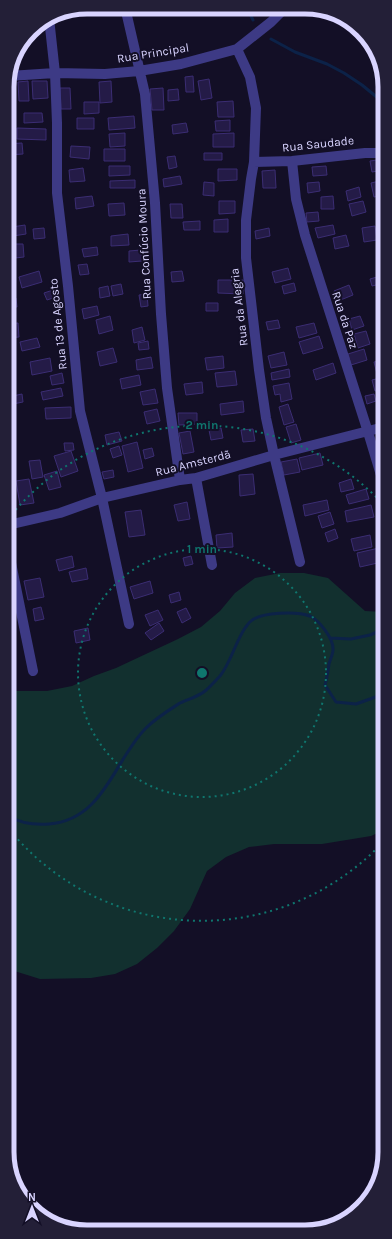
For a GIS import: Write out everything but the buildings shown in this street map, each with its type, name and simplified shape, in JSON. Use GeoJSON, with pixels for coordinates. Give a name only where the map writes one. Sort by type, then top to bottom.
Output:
{"type":"FeatureCollection","features":[{"type":"Feature","properties":{"kind":"street","name":"Rua Confúcio Moura"},"geometry":{"type":"LineString","coordinates":[[127,14],[145,94],[155,203],[160,314],[167,388],[180,480]]}},
{"type":"Feature","properties":{"kind":"street","name":"Rua Principal"},"geometry":{"type":"LineString","coordinates":[[15,76],[55,73],[105,74],[139,71],[181,64],[237,49],[272,22],[279,14]]}},
{"type":"Feature","properties":{"kind":"street","name":"Rua 13 de Agosto"},"geometry":{"type":"LineString","coordinates":[[50,24],[55,73],[57,193],[80,411],[102,498],[129,624]]}},
{"type":"Feature","properties":{"kind":"street","name":"Rua da Alegria"},"geometry":{"type":"LineString","coordinates":[[237,49],[250,77],[256,108],[254,162],[246,220],[246,258],[261,383],[266,418],[274,455],[300,562]]}},
{"type":"Feature","properties":{"kind":"street","name":"Rua Saudade"},"geometry":{"type":"LineString","coordinates":[[254,162],[292,161],[365,153],[378,153]]}},
{"type":"Feature","properties":{"kind":"street","name":"Rua da Paz"},"geometry":{"type":"LineString","coordinates":[[292,161],[296,199],[305,235],[378,465]]}},
{"type":"Feature","properties":{"kind":"street","name":"Rua Amsterdã"},"geometry":{"type":"LineString","coordinates":[[14,524],[60,513],[102,498],[180,480],[196,478],[274,455],[378,429]]}},
{"type":"Feature","properties":{"kind":"street"},"geometry":{"type":"LineString","coordinates":[[196,478],[212,565]]}},
{"type":"Feature","properties":{"kind":"street"},"geometry":{"type":"LineString","coordinates":[[14,578],[33,671]]}},
{"type":"Feature","properties":{"kind":"green space"},"geometry":{"type":"Polygon","coordinates":[[[280,573],[304,573],[328,578],[365,611],[378,612],[378,833],[371,836],[322,844],[274,844],[249,847],[226,857],[207,871],[190,909],[174,931],[157,948],[137,964],[115,974],[91,978],[40,979],[14,971],[14,691],[47,691],[72,686],[116,668],[178,639],[201,627],[220,611],[235,593],[255,578],[280,573]]]}},
{"type":"Feature","properties":{"kind":"waterway"},"geometry":{"type":"LineString","coordinates":[[250,14],[253,20]]}},
{"type":"Feature","properties":{"kind":"waterway"},"geometry":{"type":"LineString","coordinates":[[271,39],[295,52],[327,64],[344,73],[378,98]]}},
{"type":"Feature","properties":{"kind":"waterway"},"geometry":{"type":"LineString","coordinates":[[14,818],[28,823],[49,824],[68,820],[83,812],[106,786],[135,741],[146,728],[171,708],[205,691],[220,676],[224,671],[245,628],[256,618],[279,613],[297,613],[314,618],[329,635],[333,646],[325,685],[336,702],[356,704],[378,696]]}},
{"type":"Feature","properties":{"kind":"waterway"},"geometry":{"type":"LineString","coordinates":[[330,638],[351,639],[378,632]]}}]}
